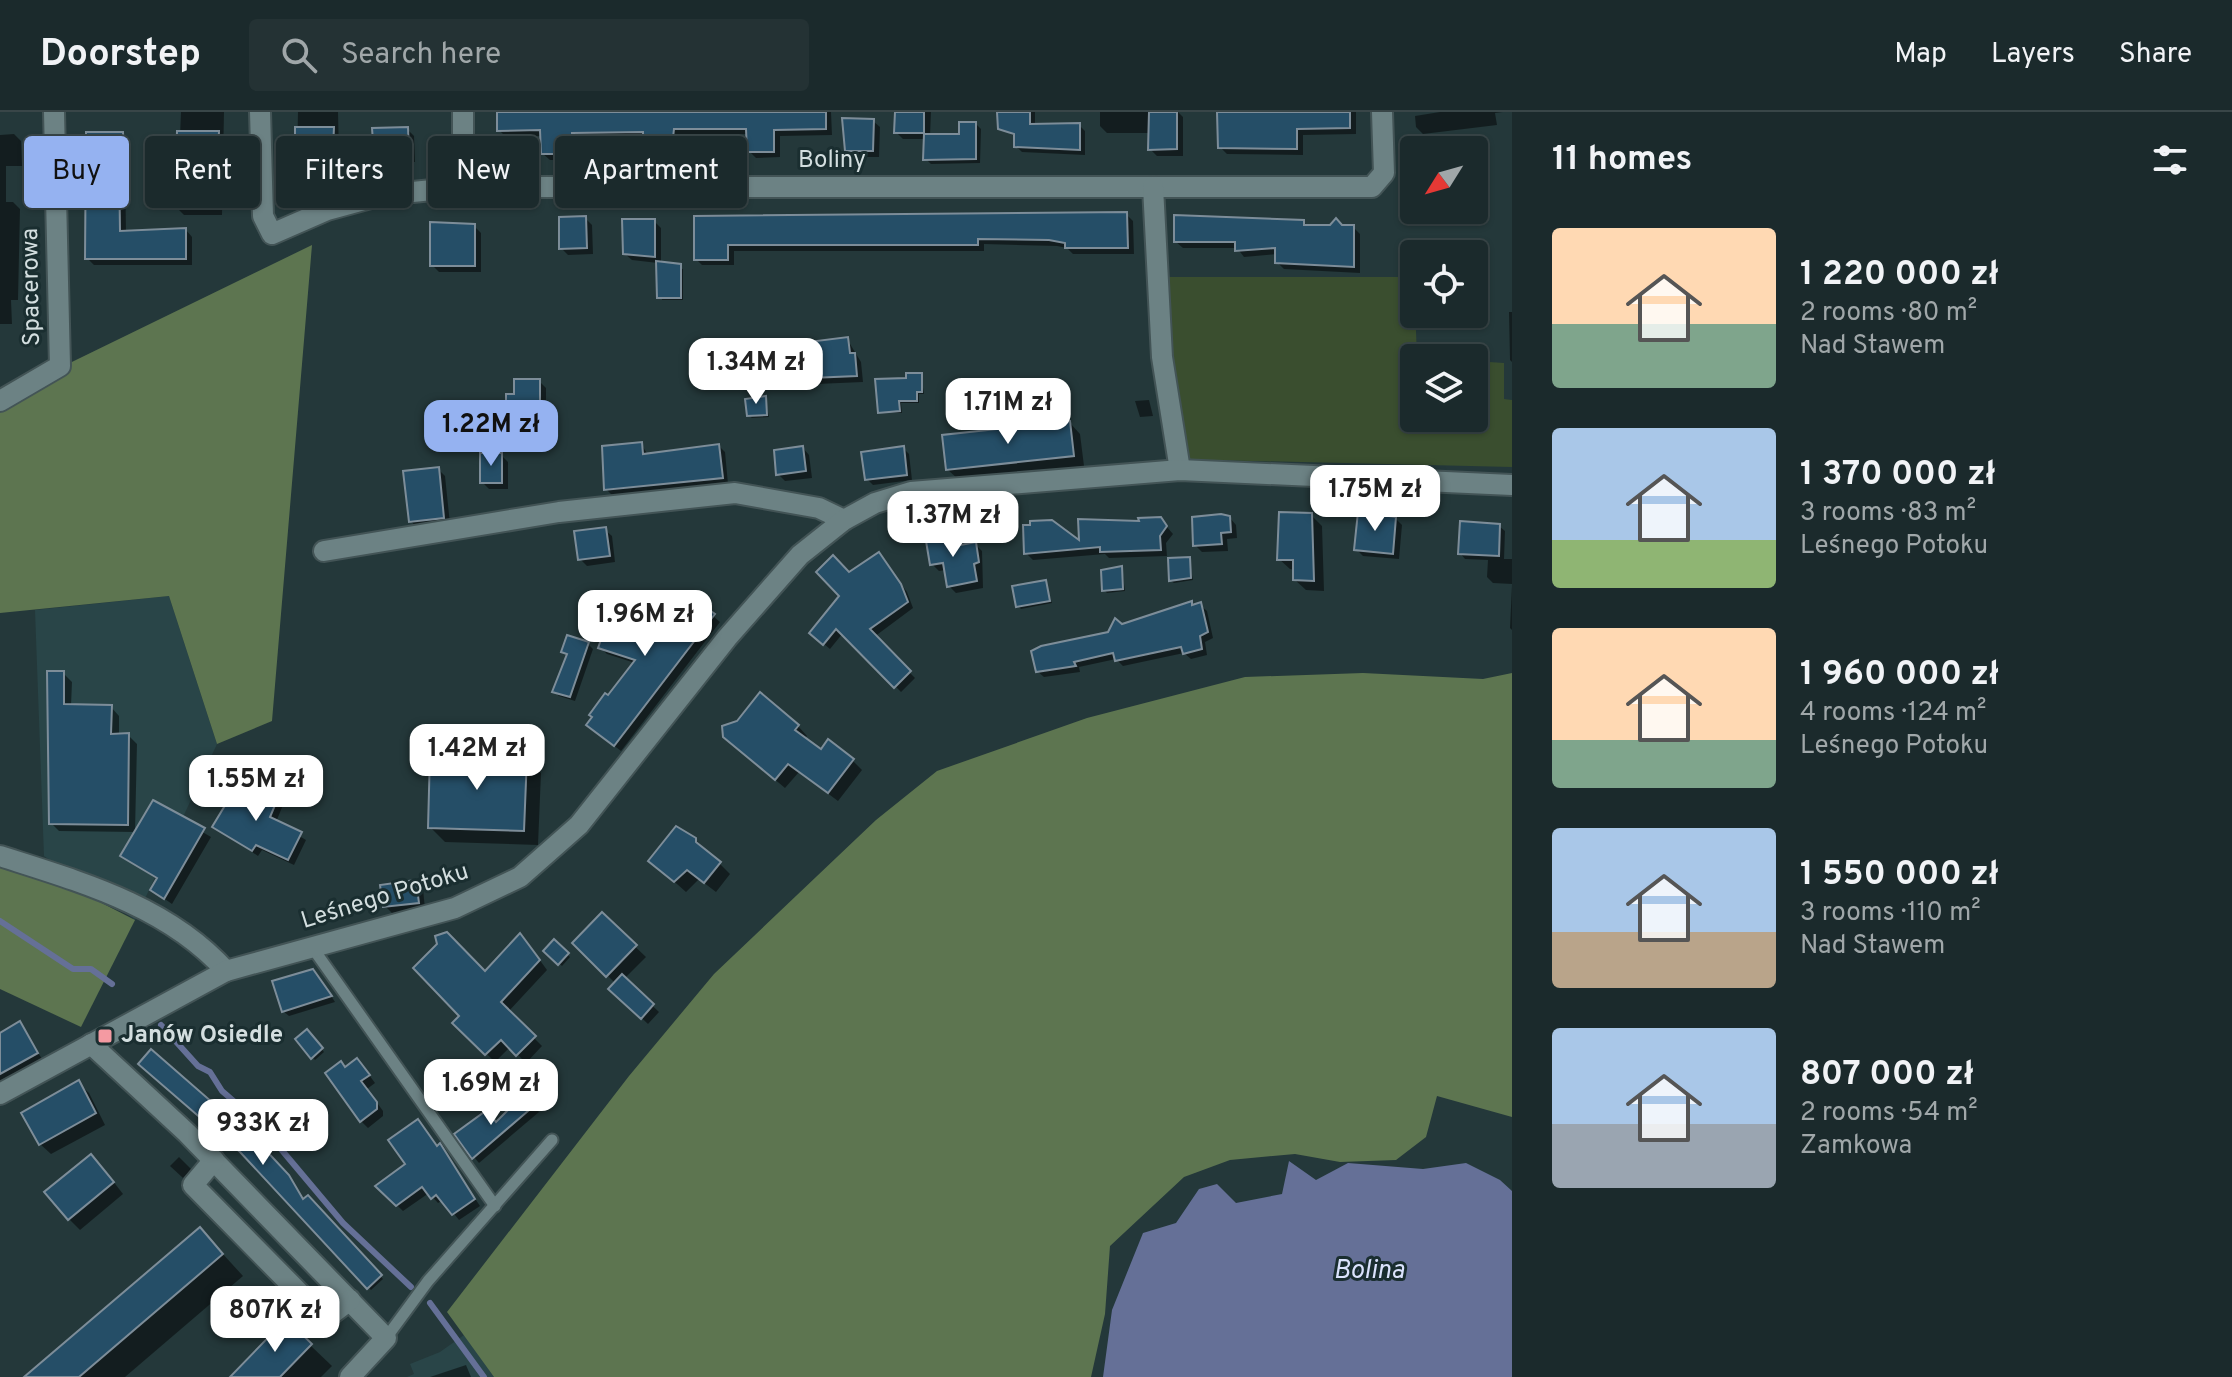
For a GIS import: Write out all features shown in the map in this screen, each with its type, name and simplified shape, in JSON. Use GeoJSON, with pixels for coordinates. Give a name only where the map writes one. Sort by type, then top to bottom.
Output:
{"type":"FeatureCollection","features":[{"type":"Feature","properties":{"kind":"street","name":"Spacerowa"},"geometry":{"type":"LineString","coordinates":[[0,401],[60,366],[54,112]]}},
{"type":"Feature","properties":{"kind":"street","name":"Boliny"},"geometry":{"type":"LineString","coordinates":[[260,112],[263,216],[272,234],[327,210],[382,195],[428,190]]}},
{"type":"Feature","properties":{"kind":"street"},"geometry":{"type":"LineString","coordinates":[[463,112],[463,136]]}},
{"type":"Feature","properties":{"kind":"street","name":"Boliny"},"geometry":{"type":"LineString","coordinates":[[539,187],[1372,187],[1384,173],[1382,112]]}},
{"type":"Feature","properties":{"kind":"street"},"geometry":{"type":"LineString","coordinates":[[1153,187],[1162,357],[1180,470]]}},
{"type":"Feature","properties":{"kind":"street","name":"Leśnego Potoku"},"geometry":{"type":"LineString","coordinates":[[0,1094],[226,971],[455,908],[535,866],[579,825],[727,638],[800,555],[844,520],[875,503],[911,492],[1180,470],[1512,485]]}},
{"type":"Feature","properties":{"kind":"street"},"geometry":{"type":"LineString","coordinates":[[324,551],[559,512],[735,493],[819,508],[844,520]]}},
{"type":"Feature","properties":{"kind":"street"},"geometry":{"type":"LineString","coordinates":[[0,856],[109,891],[202,944],[226,971]]}},
{"type":"Feature","properties":{"kind":"street"},"geometry":{"type":"LineString","coordinates":[[91,1044],[214,1160],[386,1338],[350,1377]]}},
{"type":"Feature","properties":{"kind":"street"},"geometry":{"type":"LineString","coordinates":[[214,1160],[193,1185],[325,1319],[350,1300]]}},
{"type":"Feature","properties":{"kind":"lane"},"geometry":{"type":"LineString","coordinates":[[312,947],[495,1206]]}},
{"type":"Feature","properties":{"kind":"lane"},"geometry":{"type":"LineString","coordinates":[[386,1338],[428,1281],[552,1140]]}},
{"type":"Feature","properties":{"kind":"shaded area"},"geometry":{"type":"Polygon","coordinates":[[[169,596],[217,744],[135,920],[44,856],[35,610],[169,596]]]}},
{"type":"Feature","properties":{"kind":"shaded area"},"geometry":{"type":"Polygon","coordinates":[[[464,1335],[494,1377],[407,1377],[414,1374],[410,1364],[440,1352],[464,1335]]]}},
{"type":"Feature","properties":{"kind":"green space"},"geometry":{"type":"Polygon","coordinates":[[[312,245],[272,721],[217,744],[169,596],[0,613],[0,397],[312,245]]]}},
{"type":"Feature","properties":{"kind":"green space"},"geometry":{"type":"Polygon","coordinates":[[[1167,277],[1400,277],[1400,328],[1416,328],[1416,344],[1400,344],[1400,432],[1488,432],[1488,362],[1504,363],[1504,399],[1512,400],[1512,467],[1168,459],[1147,280],[1167,277]]]}},
{"type":"Feature","properties":{"kind":"green space"},"geometry":{"type":"Polygon","coordinates":[[[1363,673],[1483,679],[1512,673],[1512,1117],[1437,1096],[1426,1137],[1396,1160],[1340,1162],[1295,1154],[1230,1160],[1184,1177],[1110,1246],[1105,1314],[1091,1377],[494,1377],[447,1312],[629,1076],[714,974],[876,820],[937,771],[1087,718],[1245,677],[1363,673]]]}},
{"type":"Feature","properties":{"kind":"green space"},"geometry":{"type":"Polygon","coordinates":[[[0,851],[135,920],[81,1027],[0,989],[0,851]]]}},
{"type":"Feature","properties":{"kind":"water","name":"Bolina"},"geometry":{"type":"Polygon","coordinates":[[[1289,1161],[1316,1180],[1348,1163],[1423,1169],[1466,1163],[1500,1180],[1512,1191],[1512,1377],[1103,1377],[1112,1310],[1143,1233],[1176,1223],[1199,1189],[1217,1184],[1236,1203],[1282,1194],[1289,1161]]]}},
{"type":"Feature","properties":{"kind":"building"},"geometry":{"type":"Polygon","coordinates":[[[497,112],[826,112],[826,129],[774,130],[774,152],[747,152],[746,129],[674,129],[673,136],[643,136],[643,132],[572,133],[572,136],[555,136],[555,154],[541,154],[540,130],[497,131],[497,112]]]}},
{"type":"Feature","properties":{"kind":"building"},"geometry":{"type":"Polygon","coordinates":[[[895,112],[924,112],[924,133],[894,133],[895,112]]]}},
{"type":"Feature","properties":{"kind":"building"},"geometry":{"type":"Polygon","coordinates":[[[997,112],[1030,112],[1030,124],[1080,123],[1080,150],[1014,147],[1014,134],[998,129],[997,112]]]}},
{"type":"Feature","properties":{"kind":"building"},"geometry":{"type":"Polygon","coordinates":[[[1149,112],[1177,112],[1177,149],[1148,150],[1149,112]]]}},
{"type":"Feature","properties":{"kind":"building"},"geometry":{"type":"Polygon","coordinates":[[[1217,112],[1350,112],[1350,128],[1297,129],[1297,149],[1218,148],[1217,112]]]}},
{"type":"Feature","properties":{"kind":"building"},"geometry":{"type":"Polygon","coordinates":[[[842,118],[874,119],[873,151],[845,151],[842,118]]]}},
{"type":"Feature","properties":{"kind":"building"},"geometry":{"type":"Polygon","coordinates":[[[959,122],[976,122],[976,159],[923,160],[924,134],[959,134],[959,122]]]}},
{"type":"Feature","properties":{"kind":"building"},"geometry":{"type":"Polygon","coordinates":[[[295,127],[334,127],[334,136],[295,136],[295,127]]]}},
{"type":"Feature","properties":{"kind":"building"},"geometry":{"type":"Polygon","coordinates":[[[408,127],[408,136],[373,136],[372,128],[408,127]]]}},
{"type":"Feature","properties":{"kind":"building"},"geometry":{"type":"Polygon","coordinates":[[[177,131],[219,131],[219,136],[177,136],[177,131]]]}},
{"type":"Feature","properties":{"kind":"building"},"geometry":{"type":"Polygon","coordinates":[[[86,132],[123,132],[123,136],[86,136],[86,132]]]}},
{"type":"Feature","properties":{"kind":"building"},"geometry":{"type":"Polygon","coordinates":[[[85,208],[120,208],[120,231],[186,228],[186,259],[85,259],[85,208]]]}},
{"type":"Feature","properties":{"kind":"building"},"geometry":{"type":"Polygon","coordinates":[[[175,208],[216,208],[216,209],[175,208]]]}},
{"type":"Feature","properties":{"kind":"building"},"geometry":{"type":"Polygon","coordinates":[[[1127,212],[1128,248],[1065,248],[1065,243],[1049,240],[978,239],[978,245],[728,245],[728,260],[694,260],[694,216],[1127,212]]]}},
{"type":"Feature","properties":{"kind":"building"},"geometry":{"type":"Polygon","coordinates":[[[1174,215],[1304,220],[1304,225],[1330,225],[1336,218],[1342,225],[1354,225],[1354,267],[1275,263],[1275,248],[1235,251],[1235,242],[1174,242],[1174,215]]]}},
{"type":"Feature","properties":{"kind":"building"},"geometry":{"type":"Polygon","coordinates":[[[586,216],[587,248],[559,249],[559,217],[586,216]]]}},
{"type":"Feature","properties":{"kind":"building"},"geometry":{"type":"Polygon","coordinates":[[[622,219],[655,219],[655,257],[623,254],[622,219]]]}},
{"type":"Feature","properties":{"kind":"building"},"geometry":{"type":"Polygon","coordinates":[[[430,222],[475,224],[475,266],[430,266],[430,222]]]}},
{"type":"Feature","properties":{"kind":"building"},"geometry":{"type":"Polygon","coordinates":[[[656,261],[681,264],[681,298],[657,298],[656,261]]]}},
{"type":"Feature","properties":{"kind":"building"},"geometry":{"type":"Polygon","coordinates":[[[848,337],[850,353],[855,353],[857,376],[763,380],[761,350],[817,347],[816,341],[848,337]]]}},
{"type":"Feature","properties":{"kind":"building"},"geometry":{"type":"Polygon","coordinates":[[[906,373],[922,373],[922,392],[917,392],[917,401],[899,401],[900,411],[878,413],[875,379],[906,378],[906,373]]]}},
{"type":"Feature","properties":{"kind":"building"},"geometry":{"type":"Polygon","coordinates":[[[514,379],[540,379],[540,423],[514,423],[514,419],[506,419],[506,394],[514,394],[514,379]]]}},
{"type":"Feature","properties":{"kind":"building"},"geometry":{"type":"Polygon","coordinates":[[[766,396],[767,415],[747,416],[745,399],[766,396]]]}},
{"type":"Feature","properties":{"kind":"building"},"geometry":{"type":"Polygon","coordinates":[[[1070,421],[1074,456],[946,470],[942,435],[1070,421]]]}},
{"type":"Feature","properties":{"kind":"building"},"geometry":{"type":"Polygon","coordinates":[[[642,442],[643,454],[719,444],[723,478],[604,490],[602,446],[642,442]]]}},
{"type":"Feature","properties":{"kind":"building"},"geometry":{"type":"Polygon","coordinates":[[[803,446],[806,471],[776,475],[774,450],[803,446]]]}},
{"type":"Feature","properties":{"kind":"building"},"geometry":{"type":"Polygon","coordinates":[[[904,446],[907,475],[865,480],[861,452],[904,446]]]}},
{"type":"Feature","properties":{"kind":"building"},"geometry":{"type":"Polygon","coordinates":[[[480,453],[502,453],[502,483],[480,483],[480,453]]]}},
{"type":"Feature","properties":{"kind":"building"},"geometry":{"type":"Polygon","coordinates":[[[439,467],[444,518],[409,522],[403,471],[439,467]]]}},
{"type":"Feature","properties":{"kind":"building"},"geometry":{"type":"Polygon","coordinates":[[[1279,512],[1312,513],[1314,581],[1293,580],[1293,560],[1277,560],[1279,512]]]}},
{"type":"Feature","properties":{"kind":"building"},"geometry":{"type":"Polygon","coordinates":[[[1358,512],[1396,517],[1393,554],[1354,550],[1358,512]]]}},
{"type":"Feature","properties":{"kind":"building"},"geometry":{"type":"Polygon","coordinates":[[[1230,516],[1231,532],[1221,533],[1222,544],[1193,546],[1192,517],[1230,516]]]}},
{"type":"Feature","properties":{"kind":"building"},"geometry":{"type":"Polygon","coordinates":[[[1161,517],[1167,526],[1160,536],[1161,550],[1100,552],[1100,547],[1024,554],[1023,525],[1030,525],[1030,521],[1052,520],[1079,540],[1078,519],[1139,521],[1138,518],[1161,517]]]}},
{"type":"Feature","properties":{"kind":"building"},"geometry":{"type":"Polygon","coordinates":[[[1460,521],[1500,524],[1499,556],[1458,554],[1460,521]]]}},
{"type":"Feature","properties":{"kind":"building"},"geometry":{"type":"Polygon","coordinates":[[[606,527],[610,556],[578,560],[574,531],[606,527]]]}},
{"type":"Feature","properties":{"kind":"building"},"geometry":{"type":"Polygon","coordinates":[[[945,532],[947,541],[954,540],[955,546],[976,542],[979,562],[974,564],[977,581],[947,587],[943,563],[930,565],[925,535],[945,532]]]}},
{"type":"Feature","properties":{"kind":"building"},"geometry":{"type":"Polygon","coordinates":[[[879,552],[901,584],[908,602],[870,629],[911,671],[894,688],[836,629],[823,645],[809,633],[839,596],[816,572],[833,555],[849,572],[879,552]]]}},
{"type":"Feature","properties":{"kind":"building"},"geometry":{"type":"Polygon","coordinates":[[[1190,557],[1191,578],[1169,581],[1168,558],[1190,557]]]}},
{"type":"Feature","properties":{"kind":"building"},"geometry":{"type":"Polygon","coordinates":[[[1122,566],[1123,589],[1102,591],[1101,570],[1122,566]]]}},
{"type":"Feature","properties":{"kind":"building"},"geometry":{"type":"Polygon","coordinates":[[[1046,580],[1050,601],[1016,607],[1012,586],[1046,580]]]}},
{"type":"Feature","properties":{"kind":"building"},"geometry":{"type":"Polygon","coordinates":[[[639,592],[675,605],[680,598],[685,602],[690,596],[715,614],[614,746],[586,725],[592,717],[589,715],[605,693],[608,695],[635,660],[598,648],[608,620],[626,627],[639,592]]]}},
{"type":"Feature","properties":{"kind":"building"},"geometry":{"type":"Polygon","coordinates":[[[1192,601],[1192,605],[1201,602],[1208,632],[1200,636],[1202,649],[1183,654],[1181,647],[1115,661],[1113,653],[1074,662],[1076,666],[1036,672],[1031,651],[1041,646],[1108,632],[1115,618],[1122,624],[1192,601]]]}},
{"type":"Feature","properties":{"kind":"building"},"geometry":{"type":"Polygon","coordinates":[[[567,635],[589,642],[570,697],[552,692],[567,654],[561,652],[567,635]]]}},
{"type":"Feature","properties":{"kind":"building"},"geometry":{"type":"Polygon","coordinates":[[[47,671],[64,671],[64,704],[112,705],[111,734],[129,733],[128,825],[49,824],[47,671]]]}},
{"type":"Feature","properties":{"kind":"building"},"geometry":{"type":"Polygon","coordinates":[[[760,692],[799,725],[795,730],[821,749],[828,739],[854,759],[828,793],[788,764],[775,780],[723,737],[722,726],[737,721],[760,692]]]}},
{"type":"Feature","properties":{"kind":"building"},"geometry":{"type":"Polygon","coordinates":[[[430,754],[527,756],[524,831],[428,828],[430,754]]]}},
{"type":"Feature","properties":{"kind":"building"},"geometry":{"type":"Polygon","coordinates":[[[238,784],[278,798],[270,817],[302,832],[288,860],[256,845],[252,851],[212,827],[238,784]]]}},
{"type":"Feature","properties":{"kind":"building"},"geometry":{"type":"Polygon","coordinates":[[[153,800],[205,828],[164,899],[150,890],[157,878],[120,856],[153,800]]]}},
{"type":"Feature","properties":{"kind":"building"},"geometry":{"type":"Polygon","coordinates":[[[676,826],[696,838],[696,842],[721,862],[704,883],[687,870],[674,882],[648,861],[676,826]]]}},
{"type":"Feature","properties":{"kind":"building"},"geometry":{"type":"Polygon","coordinates":[[[416,880],[419,903],[383,907],[380,885],[416,880]]]}},
{"type":"Feature","properties":{"kind":"building"},"geometry":{"type":"Polygon","coordinates":[[[602,912],[637,945],[606,977],[572,943],[602,912]]]}},
{"type":"Feature","properties":{"kind":"building"},"geometry":{"type":"Polygon","coordinates":[[[447,932],[485,971],[520,933],[540,960],[501,1002],[536,1036],[516,1056],[501,1040],[485,1055],[452,1023],[459,1016],[413,968],[437,944],[435,936],[447,932]]]}},
{"type":"Feature","properties":{"kind":"building"},"geometry":{"type":"Polygon","coordinates":[[[554,939],[569,953],[558,965],[543,951],[554,939]]]}},
{"type":"Feature","properties":{"kind":"building"},"geometry":{"type":"Polygon","coordinates":[[[313,969],[332,996],[282,1012],[272,981],[313,969]]]}},
{"type":"Feature","properties":{"kind":"building"},"geometry":{"type":"Polygon","coordinates":[[[622,974],[654,1004],[641,1019],[608,989],[622,974]]]}},
{"type":"Feature","properties":{"kind":"building"},"geometry":{"type":"Polygon","coordinates":[[[20,1021],[38,1053],[0,1074],[0,1033],[20,1021]]]}},
{"type":"Feature","properties":{"kind":"building"},"geometry":{"type":"Polygon","coordinates":[[[307,1029],[323,1048],[311,1059],[295,1039],[307,1029]]]}},
{"type":"Feature","properties":{"kind":"building"},"geometry":{"type":"Polygon","coordinates":[[[151,1049],[260,1144],[289,1175],[303,1199],[308,1195],[382,1275],[367,1289],[240,1152],[138,1064],[151,1049]]]}},
{"type":"Feature","properties":{"kind":"building"},"geometry":{"type":"Polygon","coordinates":[[[357,1058],[370,1075],[361,1081],[377,1102],[377,1109],[360,1122],[325,1073],[341,1061],[345,1067],[357,1058]]]}},
{"type":"Feature","properties":{"kind":"building"},"geometry":{"type":"Polygon","coordinates":[[[79,1080],[96,1113],[39,1145],[21,1113],[79,1080]]]}},
{"type":"Feature","properties":{"kind":"building"},"geometry":{"type":"Polygon","coordinates":[[[524,1094],[535,1105],[472,1159],[454,1134],[487,1110],[496,1122],[524,1094]]]}},
{"type":"Feature","properties":{"kind":"building"},"geometry":{"type":"Polygon","coordinates":[[[418,1119],[437,1146],[440,1143],[475,1199],[452,1215],[436,1195],[431,1199],[422,1187],[396,1206],[375,1186],[405,1164],[388,1140],[418,1119]]]}},
{"type":"Feature","properties":{"kind":"building"},"geometry":{"type":"Polygon","coordinates":[[[91,1154],[114,1182],[68,1220],[44,1192],[91,1154]]]}},
{"type":"Feature","properties":{"kind":"building"},"geometry":{"type":"Polygon","coordinates":[[[200,1227],[223,1254],[79,1377],[24,1377],[200,1227]]]}},
{"type":"Feature","properties":{"kind":"building"},"geometry":{"type":"Polygon","coordinates":[[[286,1319],[312,1344],[280,1377],[230,1377],[286,1319]]]}},
{"type":"Feature","properties":{"kind":"waterway"},"geometry":{"type":"LineString","coordinates":[[0,921],[73,969],[91,969],[112,984]]}},
{"type":"Feature","properties":{"kind":"waterway"},"geometry":{"type":"LineString","coordinates":[[161,1025],[198,1066],[210,1072],[222,1091],[259,1123],[343,1223],[411,1287]]}},
{"type":"Feature","properties":{"kind":"waterway"},"geometry":{"type":"LineString","coordinates":[[430,1303],[484,1377]]}},
{"type":"Feature","properties":{"kind":"place","name":"Janów Osiedle"},"geometry":{"type":"Point","coordinates":[105,1036]}}]}
